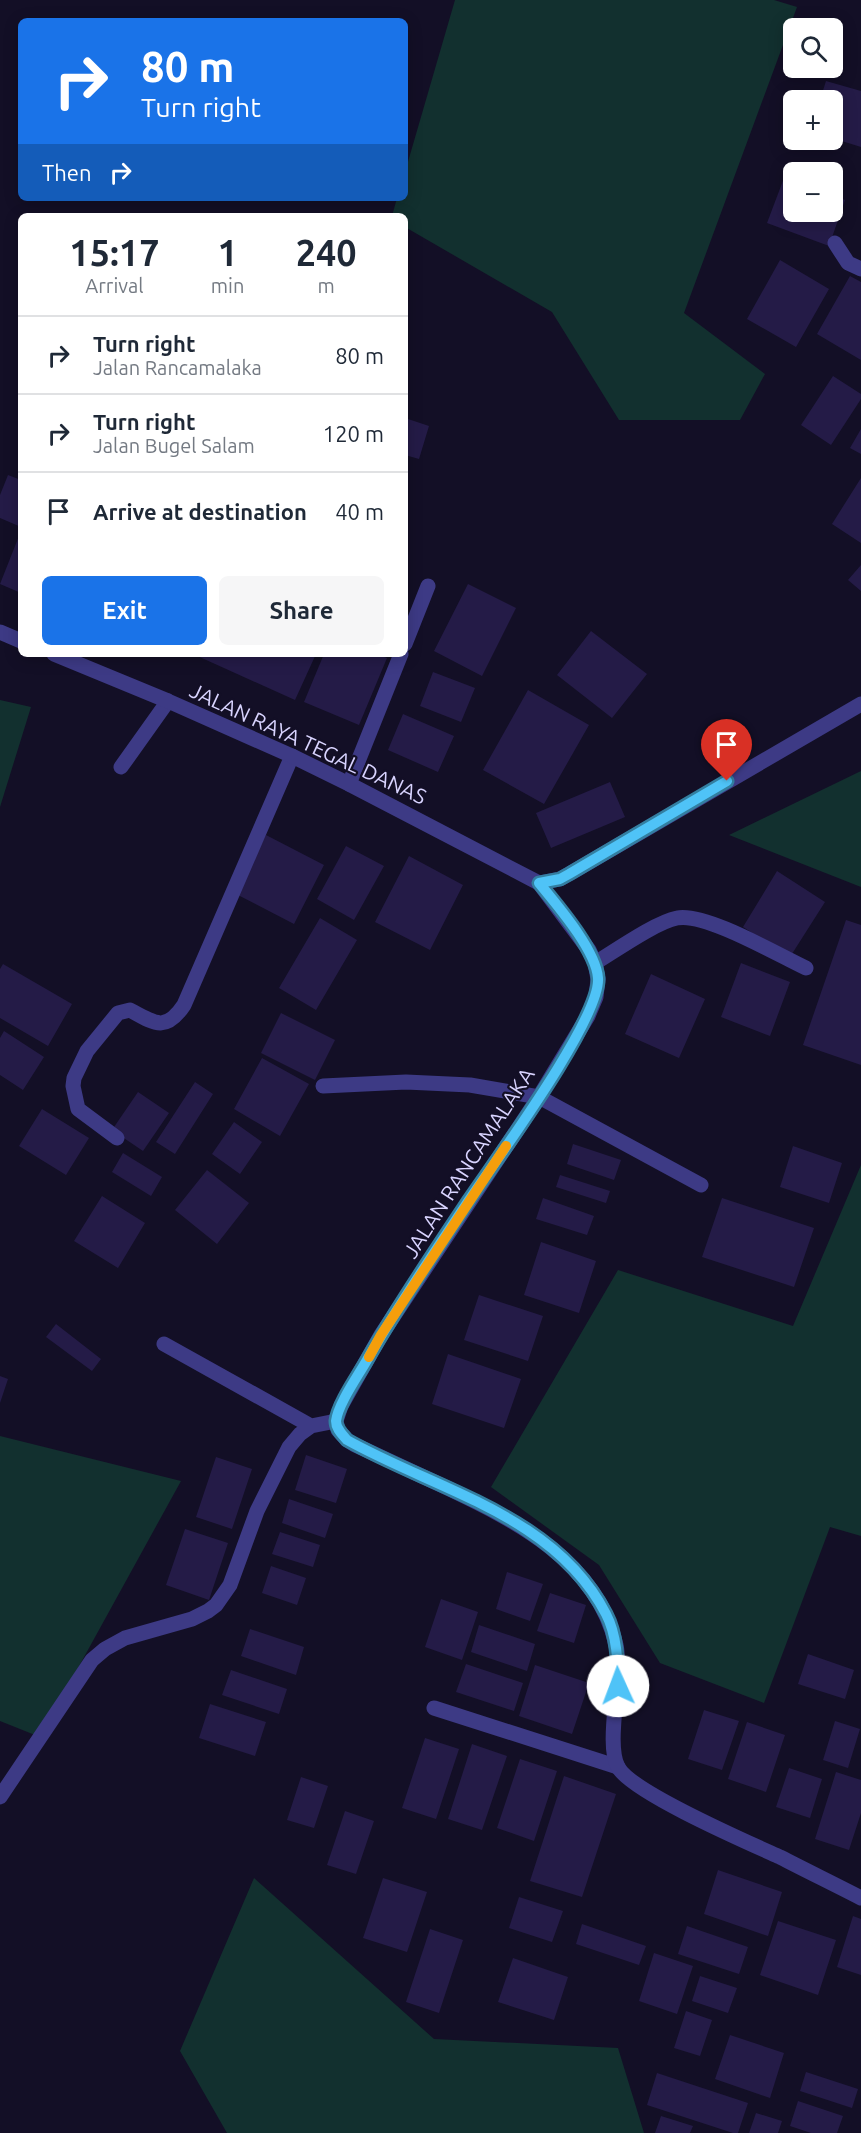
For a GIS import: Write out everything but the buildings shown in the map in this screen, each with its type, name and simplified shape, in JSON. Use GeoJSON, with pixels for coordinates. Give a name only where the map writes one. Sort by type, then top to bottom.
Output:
{"type":"FeatureCollection","features":[{"type":"Feature","properties":{"kind":"street"},"geometry":{"type":"LineString","coordinates":[[835,243],[848,263],[861,269]]}},
{"type":"Feature","properties":{"kind":"street"},"geometry":{"type":"LineString","coordinates":[[408,636],[428,586]]}},
{"type":"Feature","properties":{"kind":"street"},"geometry":{"type":"LineString","coordinates":[[0,632],[18,639]]}},
{"type":"Feature","properties":{"kind":"street","name":"JALAN RAYA TEGAL DANAS"},"geometry":{"type":"LineString","coordinates":[[61,657],[292,756],[539,883]]}},
{"type":"Feature","properties":{"kind":"street"},"geometry":{"type":"LineString","coordinates":[[349,784],[400,657]]}},
{"type":"Feature","properties":{"kind":"street"},"geometry":{"type":"LineString","coordinates":[[121,767],[168,701]]}},
{"type":"Feature","properties":{"kind":"street"},"geometry":{"type":"LineString","coordinates":[[806,969],[704,920],[677,918],[592,957],[539,883],[560,879],[569,874],[861,704]]}},
{"type":"Feature","properties":{"kind":"street"},"geometry":{"type":"LineString","coordinates":[[117,1138],[78,1109],[74,1096],[74,1078],[87,1051],[118,1013],[130,1010],[152,1022],[161,1024],[170,1021],[178,1014],[184,1005],[292,756]]}},
{"type":"Feature","properties":{"kind":"street","name":"JALAN RANCAMALAKA"},"geometry":{"type":"LineString","coordinates":[[336,1421],[341,1406],[381,1335],[539,1097],[592,1006],[596,997],[598,979],[592,957]]}},
{"type":"Feature","properties":{"kind":"street"},"geometry":{"type":"LineString","coordinates":[[323,1086],[406,1082],[470,1085],[539,1097],[701,1185]]}},
{"type":"Feature","properties":{"kind":"street"},"geometry":{"type":"LineString","coordinates":[[164,1344],[311,1426]]}},
{"type":"Feature","properties":{"kind":"street"},"geometry":{"type":"LineString","coordinates":[[0,1797],[92,1660],[105,1649],[125,1638],[192,1619],[216,1605],[230,1585],[257,1511],[289,1447],[300,1434],[311,1426],[336,1421],[338,1430],[347,1440],[496,1511],[535,1535],[557,1553],[587,1584],[607,1615],[616,1644],[618,1686],[613,1749],[618,1767]]}},
{"type":"Feature","properties":{"kind":"street"},"geometry":{"type":"LineString","coordinates":[[434,1708],[618,1767],[631,1780],[680,1809],[861,1898]]}},
{"type":"Feature","properties":{"kind":"green space"},"geometry":{"type":"Polygon","coordinates":[[[455,0],[774,0],[797,7],[793,18],[783,18],[783,45],[684,313],[765,374],[740,420],[619,420],[552,312],[408,229],[408,213],[393,213],[396,201],[408,201],[408,162],[455,0]]]}},
{"type":"Feature","properties":{"kind":"green space"},"geometry":{"type":"Polygon","coordinates":[[[0,700],[31,707],[0,807],[0,700]]]}},
{"type":"Feature","properties":{"kind":"green space"},"geometry":{"type":"Polygon","coordinates":[[[861,771],[861,887],[729,835],[861,771]]]}},
{"type":"Feature","properties":{"kind":"green space"},"geometry":{"type":"Polygon","coordinates":[[[861,1165],[861,1536],[830,1527],[764,1703],[660,1663],[599,1565],[491,1487],[618,1270],[793,1326],[861,1165]]]}},
{"type":"Feature","properties":{"kind":"green space"},"geometry":{"type":"Polygon","coordinates":[[[0,1436],[181,1481],[40,1737],[0,1721],[0,1436]]]}},
{"type":"Feature","properties":{"kind":"green space"},"geometry":{"type":"Polygon","coordinates":[[[254,1878],[434,2039],[618,2048],[644,2133],[227,2133],[180,2051],[254,1878]]]}},
{"type":"Feature","properties":{"kind":"slow traffic"},"geometry":{"type":"LineString","coordinates":[[369,1357],[381,1335],[506,1146]]}},
{"type":"Feature","properties":{"kind":"route"},"geometry":{"type":"LineString","coordinates":[[618,1686],[616,1644],[607,1615],[587,1584],[557,1553],[535,1535],[496,1511],[347,1440],[338,1430],[336,1421],[341,1406],[381,1335],[539,1097],[588,1016],[596,997],[598,979],[595,963],[589,950],[539,883],[560,879],[727,781]]}}]}
